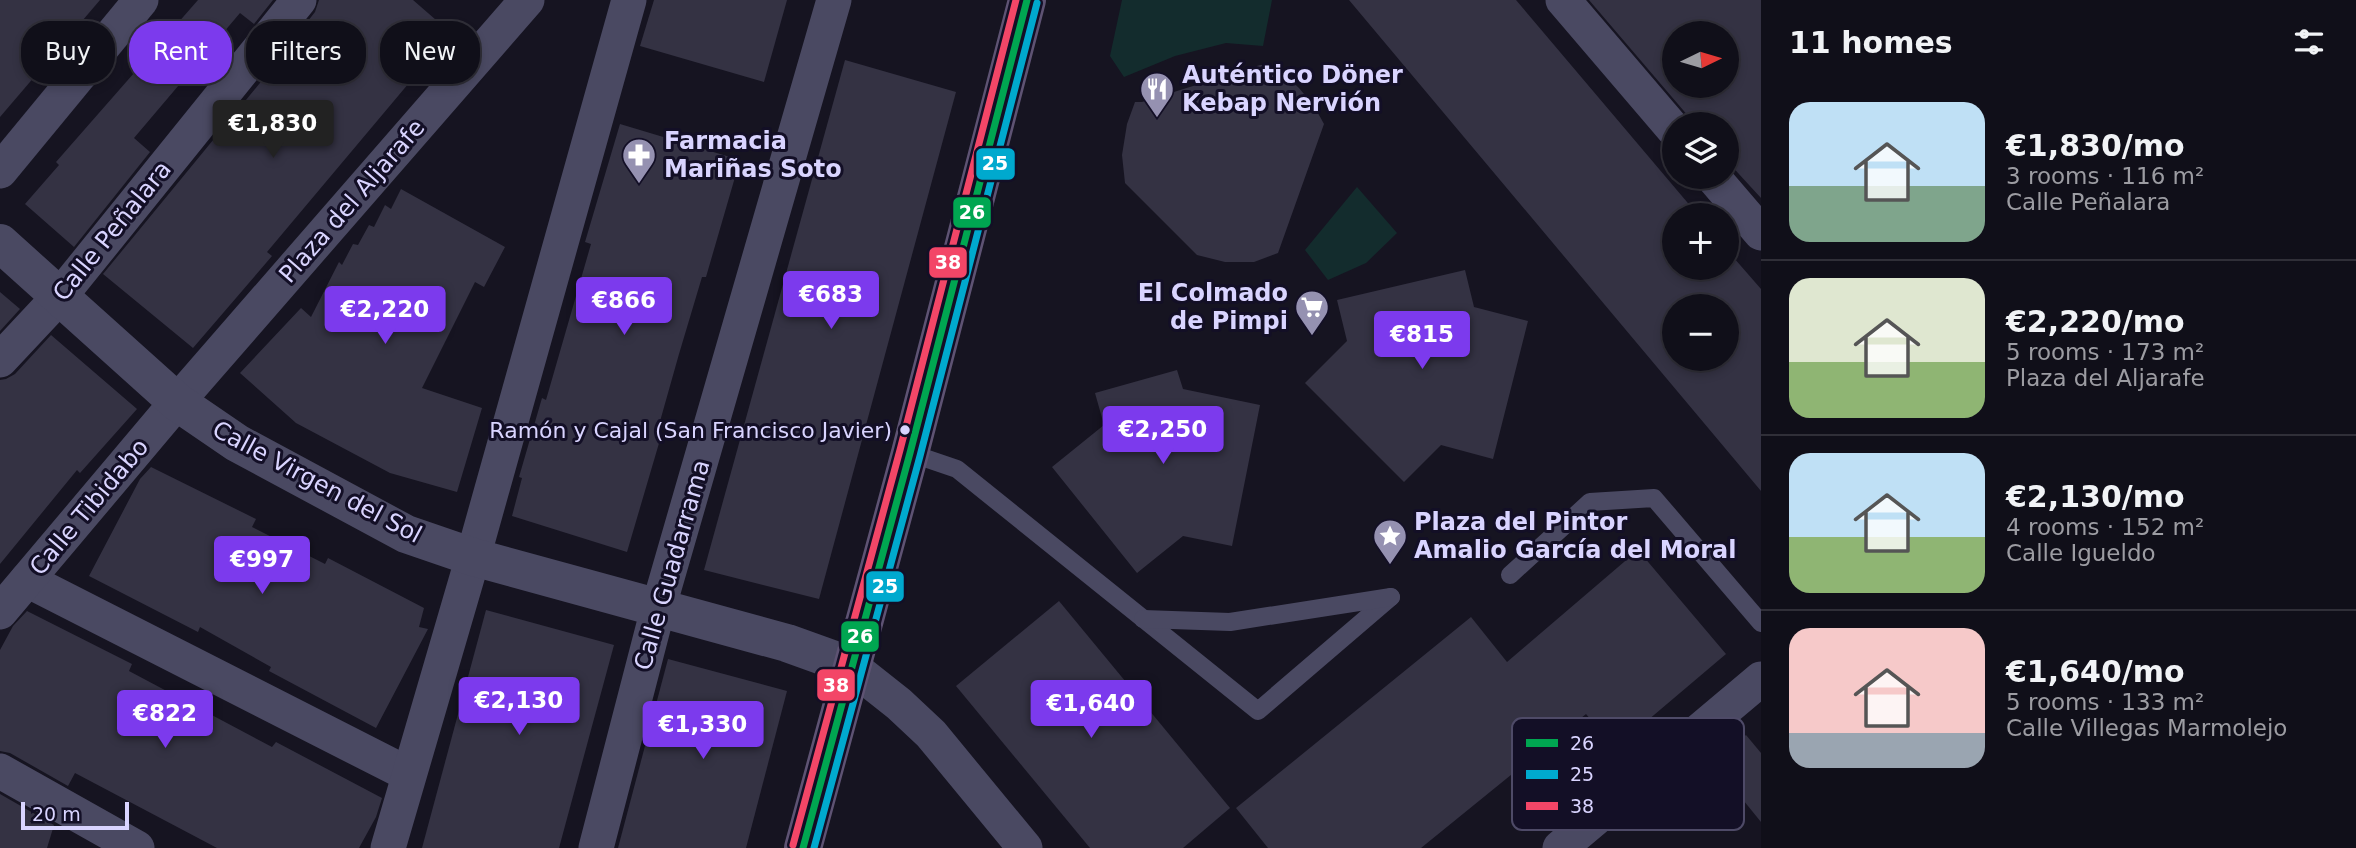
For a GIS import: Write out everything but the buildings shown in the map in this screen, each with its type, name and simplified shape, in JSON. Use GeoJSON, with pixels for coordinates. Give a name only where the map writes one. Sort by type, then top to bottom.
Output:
{"type":"FeatureCollection","features":[{"type":"Feature","properties":{"kind":"main road"},"geometry":{"type":"LineString","coordinates":[[803,848],[1027,0]]}},
{"type":"Feature","properties":{"kind":"street"},"geometry":{"type":"LineString","coordinates":[[0,171],[141,0]]}},
{"type":"Feature","properties":{"kind":"street","name":"Calle Peñalara"},"geometry":{"type":"LineString","coordinates":[[0,360],[60,296],[299,0]]}},
{"type":"Feature","properties":{"kind":"street","name":"Plaza del Aljarafe"},"geometry":{"type":"LineString","coordinates":[[177,402],[527,0]]}},
{"type":"Feature","properties":{"kind":"street"},"geometry":{"type":"LineString","coordinates":[[388,848],[473,558],[629,0]]}},
{"type":"Feature","properties":{"kind":"street","name":"Calle Guadarrama"},"geometry":{"type":"LineString","coordinates":[[596,848],[658,609],[834,0]]}},
{"type":"Feature","properties":{"kind":"street"},"geometry":{"type":"LineString","coordinates":[[1563,0],[1662,116]]}},
{"type":"Feature","properties":{"kind":"street"},"geometry":{"type":"LineString","coordinates":[[1723,189],[1761,233]]}},
{"type":"Feature","properties":{"kind":"street","name":"Calle Virgen del Sol"},"geometry":{"type":"LineString","coordinates":[[0,243],[177,402],[237,443],[406,534],[473,558],[788,643],[851,666]]}},
{"type":"Feature","properties":{"kind":"street","name":"Calle Tibidabo"},"geometry":{"type":"LineString","coordinates":[[0,612],[177,402]]}},
{"type":"Feature","properties":{"kind":"street"},"geometry":{"type":"LineString","coordinates":[[27,580],[408,774]]}},
{"type":"Feature","properties":{"kind":"street"},"geometry":{"type":"LineString","coordinates":[[851,666],[899,704],[931,734],[1025,848]]}},
{"type":"Feature","properties":{"kind":"street"},"geometry":{"type":"LineString","coordinates":[[1715,718],[1761,679]]}},
{"type":"Feature","properties":{"kind":"street"},"geometry":{"type":"LineString","coordinates":[[0,771],[137,848]]}},
{"type":"Feature","properties":{"kind":"street"},"geometry":{"type":"LineString","coordinates":[[1560,848],[1581,830]]}},
{"type":"Feature","properties":{"kind":"lane"},"geometry":{"type":"LineString","coordinates":[[909,453],[957,469],[1143,619],[1258,711],[1391,597],[1230,622],[1143,619]]}},
{"type":"Feature","properties":{"kind":"lane"},"geometry":{"type":"LineString","coordinates":[[1510,576],[1590,502],[1654,498],[1761,623]]}},
{"type":"Feature","properties":{"kind":"green space"},"geometry":{"type":"Polygon","coordinates":[[[1122,0],[1272,0],[1263,46],[1226,43],[1175,56],[1124,77],[1110,56],[1122,0]]]}},
{"type":"Feature","properties":{"kind":"green space"},"geometry":{"type":"Polygon","coordinates":[[[1357,187],[1397,233],[1366,263],[1328,280],[1305,250],[1357,187]]]}},
{"type":"Feature","properties":{"kind":"transit line","name":"38"},"geometry":{"type":"LineString","coordinates":[[793,845],[900,450],[1016,0]]}},
{"type":"Feature","properties":{"kind":"transit line","name":"26"},"geometry":{"type":"LineString","coordinates":[[803,848],[910,453],[1027,0]]}},
{"type":"Feature","properties":{"kind":"transit line","name":"25"},"geometry":{"type":"LineString","coordinates":[[814,848],[920,456],[1037,3]]}},
{"type":"Feature","properties":{"kind":"place","name":"Auténtico Döner Kebap Nervión"},"geometry":{"type":"Point","coordinates":[1157,119]}},
{"type":"Feature","properties":{"kind":"place","name":"Farmacia Mariñas Soto"},"geometry":{"type":"Point","coordinates":[639,185]}},
{"type":"Feature","properties":{"kind":"place","name":"El Colmado de Pimpi"},"geometry":{"type":"Point","coordinates":[1312,337]}},
{"type":"Feature","properties":{"kind":"place","name":"Ramón y Cajal (San Francisco Javier)"},"geometry":{"type":"Point","coordinates":[905,430]}},
{"type":"Feature","properties":{"kind":"place","name":"Plaza del Pintor Amalio García del Moral"},"geometry":{"type":"Point","coordinates":[1390,566]}}]}
